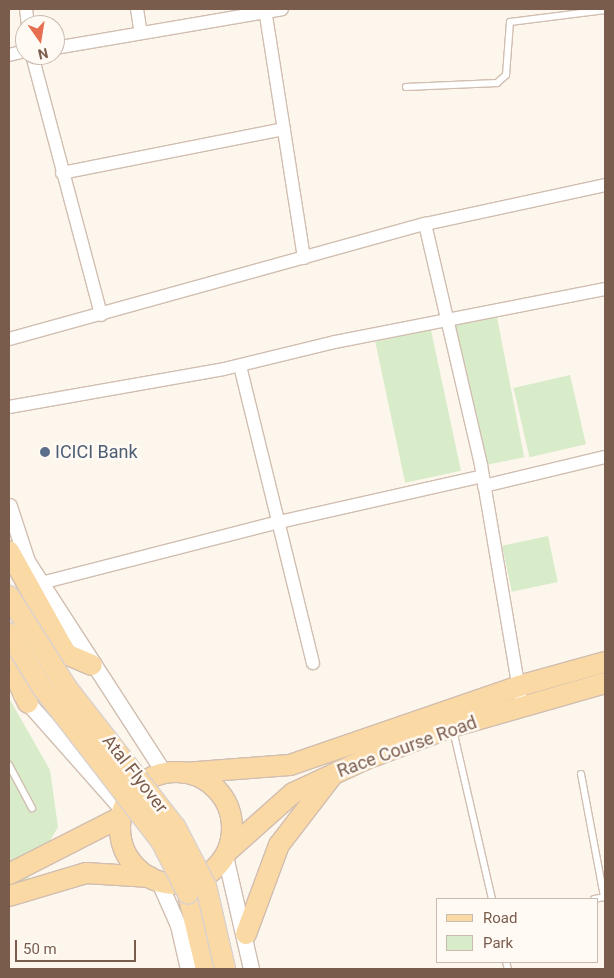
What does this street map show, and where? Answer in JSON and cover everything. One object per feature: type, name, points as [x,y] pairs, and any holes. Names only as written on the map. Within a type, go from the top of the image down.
[{"type":"main road","points":[[9,551],[66,654],[92,665]]},
{"type":"main road","name":"Atal Flyover","points":[[9,596],[67,688],[176,828],[206,886],[225,969]]},
{"type":"main road","name":"Atal Flyover","points":[[9,633],[42,687],[161,841],[188,894],[206,969]]},
{"type":"main road","name":"Race Course Road","points":[[227,853],[293,792],[519,686],[605,662]]},
{"type":"main road","name":"Race Course Road","points":[[174,773],[290,765],[354,744],[451,719],[522,708],[605,683]]},
{"type":"main road","points":[[17,871],[120,813],[148,780],[174,773],[207,782],[226,800],[232,816],[227,853],[204,877],[187,884],[86,873],[18,893]]},
{"type":"main road","points":[[246,934],[279,845],[333,774]]},
{"type":"main road","points":[[120,813],[127,855],[155,880]]},
{"type":"street","points":[[137,9],[141,33]]},
{"type":"street","points":[[65,46],[265,10],[282,9]]},
{"type":"street","points":[[265,10],[304,258]]},
{"type":"street","points":[[35,65],[100,315]]},
{"type":"street","points":[[62,173],[284,129]]},
{"type":"street","points":[[9,338],[100,315],[425,224],[605,185]]},
{"type":"street","points":[[425,224],[483,481],[522,708]]},
{"type":"street","points":[[9,407],[240,366],[605,289]]},
{"type":"street","points":[[240,366],[313,662]]},
{"type":"street","points":[[41,583],[279,522],[605,457]]},
{"type":"street","points":[[9,506],[28,561],[41,583],[92,665],[174,773]]},
{"type":"street","points":[[14,682],[120,813]]},
{"type":"street","points":[[227,853],[246,934],[251,969]]},
{"type":"street","points":[[155,880],[178,926],[188,969]]},
{"type":"lane","points":[[406,87],[497,83],[506,76],[510,22],[605,10]]},
{"type":"lane","points":[[451,719],[492,898]]},
{"type":"lane","points":[[9,765],[32,808]]},
{"type":"lane","points":[[580,774],[605,897]]},
{"type":"green space","points":[[497,317],[524,457],[477,467],[450,326]]},
{"type":"green space","points":[[431,330],[461,471],[405,483],[375,342]]},
{"type":"green space","points":[[570,375],[586,444],[529,457],[513,388]]},
{"type":"green space","points":[[548,536],[558,582],[512,592],[502,546]]},
{"type":"green space","points":[[9,698],[50,770],[58,827],[26,882],[9,887]]},
{"type":"place","name":"ICICI Bank","points":[[45,452]]}]
